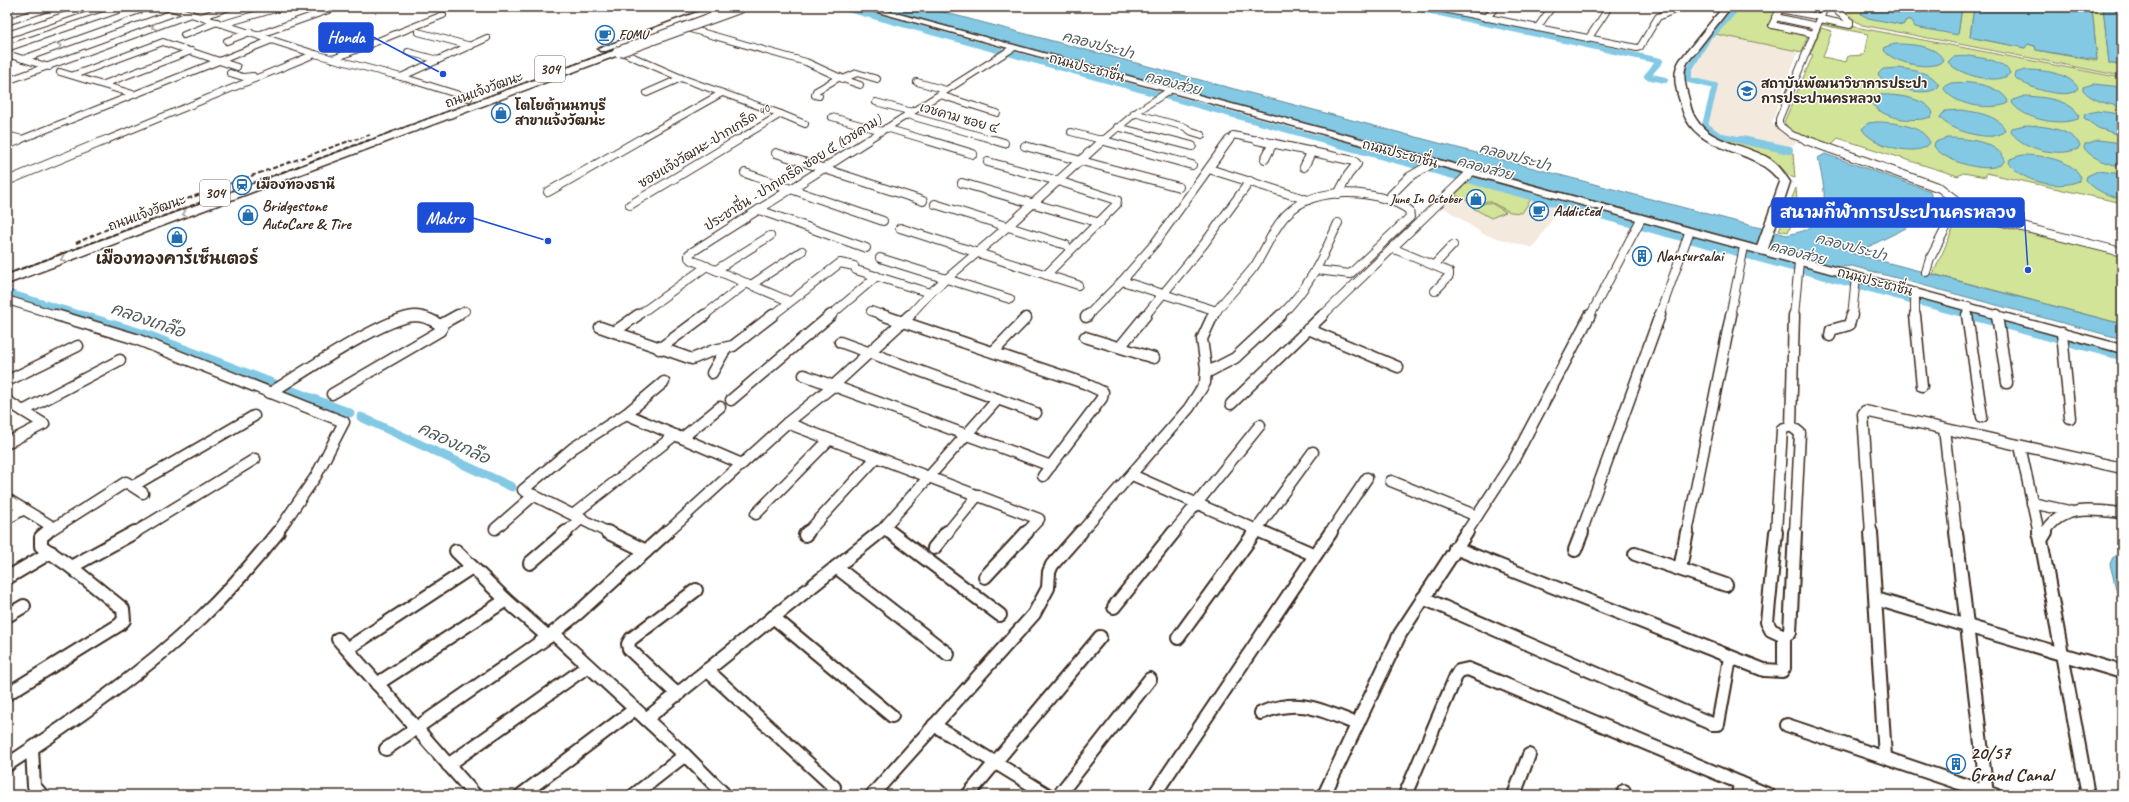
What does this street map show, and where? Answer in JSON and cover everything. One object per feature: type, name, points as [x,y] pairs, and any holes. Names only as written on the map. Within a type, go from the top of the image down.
[{"type":"main road","name":"ถนนแจ้งวัฒนะ","points":[[427,120],[468,98],[720,7]]},
{"type":"main road","name":"ถนนแจ้งวัฒนะ","points":[[618,52],[728,7]]},
{"type":"main road","points":[[728,7],[740,9]]},
{"type":"main road","name":"ถนนแจ้งวัฒนะ","points":[[7,269],[748,7]]},
{"type":"main road","name":"ถนนประชาชื่น","points":[[863,7],[1010,50],[1168,91],[1428,168],[1743,251],[1761,250],[1798,267],[1915,297],[2062,339],[2122,349]]},
{"type":"main road","points":[[1727,7],[1681,66],[1680,78],[1682,91],[1691,120],[1702,132],[1765,161],[1777,170],[1785,182],[1761,250]]},
{"type":"main road","name":"ถนนแจ้งวัฒนะ","points":[[7,280],[427,120],[618,52],[673,35],[740,9]]},
{"type":"main road","points":[[679,22],[675,27],[679,29],[692,28]]},
{"type":"main road","points":[[660,29],[666,28],[676,30],[677,32],[673,35]]},
{"type":"street","points":[[7,9],[12,7]]},
{"type":"street","points":[[7,22],[51,7]]},
{"type":"street","points":[[7,35],[90,7]]},
{"type":"street","points":[[7,48],[127,7]]},
{"type":"street","points":[[23,59],[169,7],[315,54],[401,77],[468,98]]},
{"type":"street","points":[[200,17],[230,7]]},
{"type":"street","points":[[184,35],[220,23],[282,7]]},
{"type":"street","points":[[258,35],[337,7]]},
{"type":"street","points":[[1434,7],[1630,47],[1640,47],[1658,16],[1681,7]]},
{"type":"street","points":[[1486,18],[1496,7]]},
{"type":"street","points":[[1536,28],[1552,7]]},
{"type":"street","points":[[1588,39],[1606,12],[1607,9],[1605,7]]},
{"type":"street","points":[[1811,7],[1824,8],[1779,119],[1779,125],[1784,130],[1797,137],[1940,188],[1954,199],[1956,206],[1955,210],[1930,259],[1926,272]]},
{"type":"street","points":[[1775,17],[1850,25],[1850,21],[1838,12],[1837,7]]},
{"type":"street","points":[[1814,34],[1772,25],[1780,8],[1819,21]]},
{"type":"street","points":[[7,81],[191,14]]},
{"type":"street","points":[[333,59],[443,14]]},
{"type":"street","points":[[692,28],[806,62],[860,85]]},
{"type":"street","points":[[227,41],[250,32]]},
{"type":"street","points":[[418,32],[471,46]]},
{"type":"street","points":[[401,77],[487,38]]},
{"type":"street","points":[[7,146],[133,94],[272,40]]},
{"type":"street","points":[[74,75],[159,43],[191,51],[237,67]]},
{"type":"street","name":"ประชาชื่น - ปากเกร็ด ซอย ๕ (เวชคาม)","points":[[790,301],[707,266],[690,258],[689,254],[1010,50]]},
{"type":"street","points":[[104,84],[191,51]]},
{"type":"street","points":[[408,52],[438,60]]},
{"type":"street","name":"ซอยแจ้งวัฒนะ-ปากเกร็ด 40","points":[[618,52],[681,78],[781,114]]},
{"type":"street","points":[[7,54],[133,94]]},
{"type":"street","points":[[7,181],[315,54]]},
{"type":"street","points":[[230,73],[243,77],[259,76]]},
{"type":"street","points":[[819,96],[815,95],[816,91],[842,78],[857,73],[877,78]]},
{"type":"street","points":[[648,94],[681,78]]},
{"type":"street","points":[[917,82],[997,113]]},
{"type":"street","points":[[386,749],[416,730],[578,614],[787,423],[833,386],[904,321],[930,293],[1006,228],[1117,127],[1134,113],[1168,91]]},
{"type":"street","points":[[548,192],[722,93]]},
{"type":"street","name":"เวชคาม ซอย ๔","points":[[876,102],[909,114],[1004,143]]},
{"type":"street","points":[[1134,113],[1185,127],[1192,132],[1202,135]]},
{"type":"street","points":[[781,114],[805,124]]},
{"type":"street","name":"ซอยแจ้งวัฒนะ-ปากเกร็ด 40","points":[[630,205],[781,114]]},
{"type":"street","points":[[832,117],[973,154]]},
{"type":"street","points":[[1117,127],[1192,146]]},
{"type":"street","points":[[1071,132],[1192,165]]},
{"type":"street","points":[[7,135],[22,139]]},
{"type":"street","points":[[1086,317],[1122,281],[1155,243],[1233,135],[1357,162],[1338,194]]},
{"type":"street","points":[[1265,159],[1273,143]]},
{"type":"street","points":[[1025,146],[1179,187]]},
{"type":"street","points":[[1304,167],[1312,151]]},
{"type":"street","points":[[776,153],[923,201]]},
{"type":"street","points":[[988,162],[1058,181],[1117,200],[1116,205],[1100,222],[1046,275]]},
{"type":"street","points":[[1391,200],[1423,175],[1428,168]]},
{"type":"street","points":[[1209,169],[1308,200]]},
{"type":"street","points":[[745,173],[883,221]]},
{"type":"street","points":[[1231,404],[1466,177]]},
{"type":"street","points":[[1120,347],[1250,181]]},
{"type":"street","points":[[962,183],[1100,222]]},
{"type":"street","points":[[872,795],[1034,614],[1048,588],[1049,572],[1052,565],[1189,408],[1202,387],[1206,373],[1200,348],[1205,331],[1217,311],[1254,266],[1288,213],[1308,200],[1338,194],[1391,200],[1408,210],[1411,214],[1396,233],[1350,274],[1317,270]]},
{"type":"street","points":[[935,204],[1006,228],[1066,245]]},
{"type":"street","points":[[758,210],[866,248]]},
{"type":"street","points":[[1955,210],[2122,252]]},
{"type":"street","points":[[1206,373],[1235,358],[1297,300],[1317,270],[1338,223]]},
{"type":"street","points":[[1324,795],[1400,634],[1513,461],[1639,223]]},
{"type":"street","points":[[900,228],[1078,285]]},
{"type":"street","points":[[716,270],[770,236]]},
{"type":"street","points":[[1575,550],[1688,237]]},
{"type":"street","points":[[1434,265],[1453,245]]},
{"type":"street","points":[[1392,248],[1434,265],[1450,274],[1435,291]]},
{"type":"street","points":[[659,349],[749,284],[802,251]]},
{"type":"street","points":[[1680,569],[1743,251]]},
{"type":"street","points":[[880,258],[1010,299]]},
{"type":"street","points":[[600,327],[659,349],[693,360],[698,360],[710,351],[725,350],[733,346],[840,263],[930,293]]},
{"type":"street","points":[[614,332],[707,266]]},
{"type":"street","points":[[1791,426],[1792,332],[1798,267]]},
{"type":"street","points":[[731,400],[877,276]]},
{"type":"street","points":[[1122,281],[1217,311]]},
{"type":"street","points":[[1830,336],[1831,330],[1848,325],[1851,321],[1855,282]]},
{"type":"street","points":[[1915,297],[1922,386]]},
{"type":"street","points":[[7,300],[136,339],[344,422],[328,457],[309,488],[278,531],[255,560],[209,609],[154,659],[97,704],[7,765]]},
{"type":"street","points":[[270,393],[343,349],[400,319],[415,316],[440,325],[465,311]]},
{"type":"street","points":[[871,311],[1098,388],[1103,392],[1102,398],[1043,476]]},
{"type":"street","points":[[1967,312],[1982,417]]},
{"type":"street","points":[[993,352],[1026,318]]},
{"type":"street","points":[[1998,321],[2008,384]]},
{"type":"street","points":[[332,394],[440,331],[442,328],[440,325]]},
{"type":"street","points":[[1308,329],[1398,366]]},
{"type":"street","points":[[1085,337],[1154,358]]},
{"type":"street","points":[[2062,339],[2070,418]]},
{"type":"street","points":[[840,342],[1036,413]]},
{"type":"street","points":[[7,381],[78,346]]},
{"type":"street","points":[[712,373],[725,350]]},
{"type":"street","points":[[23,411],[120,360]]},
{"type":"street","points":[[804,375],[1051,466]]},
{"type":"street","points":[[646,551],[523,490],[573,448],[626,414],[664,382]]},
{"type":"street","points":[[646,719],[678,695],[707,670],[885,528],[998,399]]},
{"type":"street","points":[[7,401],[44,424],[7,444]]},
{"type":"street","points":[[530,563],[578,516],[678,436],[720,407]]},
{"type":"street","points":[[1885,757],[1863,414],[1865,411],[1871,411],[1944,429],[2122,468]]},
{"type":"street","points":[[626,414],[742,464]]},
{"type":"street","points":[[7,694],[119,625],[124,620],[123,610],[71,567],[41,546],[41,537],[53,527],[126,482],[138,490],[254,416]]},
{"type":"street","points":[[787,423],[876,458],[930,476],[1039,519],[985,577]]},
{"type":"street","points":[[1114,607],[1260,425]]},
{"type":"street","points":[[1784,636],[1772,631],[1767,626],[1767,622],[1776,539],[1782,429],[1791,426]]},
{"type":"street","points":[[1784,636],[1790,632],[1800,433],[1791,426]]},
{"type":"street","points":[[1787,725],[1885,757],[1989,794],[1944,429]]},
{"type":"street","points":[[756,514],[830,440]]},
{"type":"street","points":[[2020,446],[2041,540],[2088,795]]},
{"type":"street","points":[[1178,638],[1313,452]]},
{"type":"street","points":[[806,535],[876,458]]},
{"type":"street","points":[[71,567],[112,546],[254,459]]},
{"type":"street","points":[[1780,462],[1798,467]]},
{"type":"street","points":[[1132,475],[1315,555]]},
{"type":"street","points":[[1154,795],[1366,478]]},
{"type":"street","points":[[1392,481],[1477,516]]},
{"type":"street","points":[[495,529],[534,495]]},
{"type":"street","points":[[934,548],[978,495]]},
{"type":"street","points":[[7,499],[53,527]]},
{"type":"street","points":[[2032,503],[2069,511],[2122,513]]},
{"type":"street","points":[[7,520],[24,509]]},
{"type":"street","points":[[2041,540],[2050,523],[2069,511]]},
{"type":"street","points":[[885,528],[1000,615]]},
{"type":"street","points":[[1776,539],[1794,544]]},
{"type":"street","points":[[1455,548],[1730,658],[1770,672],[1778,673],[1782,671],[1784,636]]},
{"type":"street","points":[[456,551],[506,600],[588,666],[684,755],[724,795]]},
{"type":"street","points":[[7,578],[51,552]]},
{"type":"street","points":[[1635,554],[1726,585]]},
{"type":"street","points":[[472,567],[342,644],[416,730],[475,795]]},
{"type":"street","points":[[836,567],[948,654]]},
{"type":"street","points":[[678,695],[629,648],[628,644],[631,639],[696,590]]},
{"type":"street","points":[[1423,598],[1712,724],[1718,724],[1730,658]]},
{"type":"street","points":[[1876,599],[2122,672]]},
{"type":"street","points":[[377,684],[506,600]]},
{"type":"street","points":[[7,616],[24,606]]},
{"type":"street","points":[[773,618],[892,716]]},
{"type":"street","points":[[968,795],[1100,637]]},
{"type":"street","points":[[448,765],[588,666]]},
{"type":"street","points":[[1405,795],[1456,676],[1459,671],[1468,669],[1739,789],[1770,795]]},
{"type":"street","points":[[707,670],[834,787]]},
{"type":"street","points":[[1059,795],[1150,679]]},
{"type":"street","points":[[1262,714],[1276,706],[1299,704],[1357,724]]},
{"type":"street","points":[[521,795],[635,709]]},
{"type":"street","points":[[934,725],[1048,795]]},
{"type":"street","points":[[32,749],[34,786],[42,795]]},
{"type":"street","points":[[634,795],[684,755]]},
{"type":"street","points":[[1514,795],[1529,755]]},
{"type":"shaded area","name":"สถาบันพัฒนาวิชาการประปา การประปานครหลวง","points":[[1710,33],[1798,52],[1772,123],[1781,133],[1798,141],[1790,148],[1793,153],[1716,135],[1702,124],[1713,87],[1687,81],[1688,67]]},
{"type":"shaded area","points":[[1469,181],[1560,207],[1533,248],[1483,234],[1443,207]]},
{"type":"green space","points":[[1736,7],[1777,7],[1769,25],[1808,35],[1802,52],[1715,34],[1732,17],[1727,16]]},
{"type":"green space","points":[[1841,7],[1864,7],[1862,14],[1903,25],[1906,20],[1958,35],[1962,7],[1974,7],[1970,36],[1974,38],[2025,48],[2027,44],[2035,46],[2036,50],[2097,60],[2092,7],[2103,7],[2109,63],[2122,66],[2122,76],[1862,25],[1843,13]]},
{"type":"green space","points":[[1824,21],[2122,78],[2122,203],[1986,173],[1986,177],[1963,173],[1958,176],[1838,138],[1831,145],[1791,132],[1784,122],[1813,55],[1810,54],[1821,28],[1832,31],[1823,57],[1846,62],[1848,56],[1864,55],[1868,34],[1822,25]]},
{"type":"green space","points":[[1716,135],[1793,153],[1795,178],[1790,176],[1771,161],[1716,137]]},
{"type":"green space","points":[[1469,181],[1531,199],[1522,213],[1510,212],[1489,201],[1474,204],[1455,195]]},
{"type":"green space","points":[[1796,188],[1798,210],[1788,232],[1779,230]]},
{"type":"green space","points":[[1485,203],[1491,203],[1506,212],[1491,218],[1473,208]]},
{"type":"green space","points":[[1962,216],[2122,256],[2122,324],[1933,274],[1958,218]]},
{"type":"water","name":"คลองประปา","points":[[876,7],[924,7],[1787,235],[1808,229],[1817,220],[1821,212],[1824,204],[1824,195],[1818,158],[1825,154],[1930,191],[1932,198],[1906,228],[1870,246],[1851,253],[2122,324],[2122,339],[1852,266],[1836,267]]},
{"type":"water","points":[[1864,7],[1962,7],[1958,35],[1915,27],[1912,22],[1906,20],[1903,25],[1868,18],[1861,14]]},
{"type":"water","points":[[1974,7],[2092,7],[2097,60],[2036,50],[2035,46],[2028,44],[2025,48],[1970,37]]},
{"type":"water","points":[[2103,7],[2122,7],[2122,66],[2109,63]]},
{"type":"water","points":[[1895,44],[1908,44],[1929,48],[1940,55],[1943,60],[1938,64],[1931,66],[1922,66],[1903,62],[1894,58],[1884,50],[1885,47]]},
{"type":"water","points":[[1968,56],[1998,62],[2010,73],[2005,77],[1998,79],[1989,79],[1960,71],[1948,62],[1953,57]]},
{"type":"water","points":[[1899,68],[1922,72],[1936,81],[1939,86],[1934,90],[1927,92],[1918,92],[1889,84],[1878,74],[1883,69]]},
{"type":"water","points":[[2025,70],[2046,71],[2061,75],[2068,78],[2078,88],[2073,92],[2066,94],[2036,88],[2026,84],[2014,76],[2015,73]]},
{"type":"water","points":[[1951,83],[1974,83],[1990,87],[2004,95],[2008,101],[2007,104],[1991,107],[1964,103],[1949,95],[1944,89],[1945,86]]},
{"type":"water","points":[[2093,84],[2122,87],[2122,107],[2091,97],[2083,90],[2083,87]]},
{"type":"water","points":[[1877,95],[1900,96],[1917,100],[1924,103],[1933,113],[1931,117],[1915,120],[1889,116],[1881,112],[1870,101],[1871,98]]},
{"type":"water","points":[[2025,96],[2047,98],[2069,105],[2079,115],[2078,119],[2062,122],[2043,120],[2025,114],[2012,103],[2013,100]]},
{"type":"water","points":[[1961,110],[1986,115],[1998,121],[2005,130],[2000,134],[1992,136],[1972,134],[1952,127],[1944,122],[1940,117],[1945,111]]},
{"type":"water","points":[[2097,111],[2122,114],[2122,136],[2098,128],[2084,118],[2085,114]]},
{"type":"water","points":[[1876,122],[1899,124],[1914,128],[1927,137],[1930,143],[1924,148],[1916,150],[1906,150],[1884,145],[1867,135],[1862,129],[1868,123]]},
{"type":"water","points":[[2025,125],[2047,127],[2063,131],[2075,139],[2080,145],[2078,149],[2061,152],[2052,152],[2033,147],[2024,143],[2011,132],[2012,128]]},
{"type":"water","points":[[1947,138],[1971,140],[1988,145],[2001,154],[2005,160],[1999,165],[1991,168],[1957,162],[1939,152],[1934,146],[1935,142]]},
{"type":"water","points":[[2098,140],[2122,143],[2122,167],[2096,158],[2084,148],[2085,144]]},
{"type":"water","points":[[2022,155],[2046,157],[2063,162],[2076,171],[2081,177],[2079,181],[2061,185],[2031,179],[2015,170],[2009,163],[2010,159]]},
{"type":"water","points":[[2098,171],[2122,174],[2122,199],[2102,192],[2086,180],[2087,176]]},
{"type":"water","points":[[2122,551],[2122,614],[2110,564],[2113,557]]},
{"type":"waterway","name":"คลองส่วย","points":[[841,7],[1328,141]]},
{"type":"waterway","points":[[1412,7],[1660,61],[1647,76],[1665,80]]},
{"type":"waterway","points":[[1738,7],[1714,33],[1710,34],[1689,70],[1689,80],[1715,86],[1705,125],[1718,135],[1747,141]]},
{"type":"waterway","name":"คลองส่วย","points":[[1324,140],[1973,316]]},
{"type":"waterway","points":[[1742,140],[1789,150]]},
{"type":"waterway","name":"คลองเกลือ","points":[[7,293],[84,316]]},
{"type":"waterway","name":"คลองเกลือ","points":[[81,315],[145,334],[275,384]]},
{"type":"waterway","name":"คลองส่วย","points":[[1969,315],[2122,356]]},
{"type":"waterway","name":"คลองเกลือ","points":[[285,388],[350,413]]},
{"type":"waterway","name":"คลองเกลือ","points":[[361,417],[512,487]]},
{"type":"railway","points":[[367,141],[730,7]]},
{"type":"railway","points":[[350,141],[370,135]]},
{"type":"railway","points":[[7,274],[369,140]]},
{"type":"railway","points":[[76,243],[128,220],[350,141]]},
{"type":"place","name":"FOMU","points":[[605,35]]},
{"type":"place","name":"Honda","points":[[443,74]]},
{"type":"place","name":"สถาบันพัฒนาวิชาการประปา การประปานครหลวง","points":[[1747,91]]},
{"type":"place","name":"โตโยต้านนทบุรี สาขาแจ้งวัฒนะ","points":[[501,113]]},
{"type":"place","name":"เมืองทองธานี","points":[[242,185]]},
{"type":"place","name":"June In October","points":[[1476,199]]},
{"type":"place","name":"Addicted","points":[[1539,211]]},
{"type":"place","name":"Bridgestone AutoCare & Tire","points":[[248,215]]},
{"type":"place","name":"เมืองทองคาร์เซ็นเตอร์","points":[[177,237]]},
{"type":"place","name":"Makro","points":[[548,241]]},
{"type":"place","name":"Nansursalai","points":[[1642,256]]},
{"type":"place","name":"สนามกีฬาการประปานครหลวง","points":[[2028,270]]},
{"type":"place","name":"20/57 Grand Canal","points":[[1956,764]]}]
